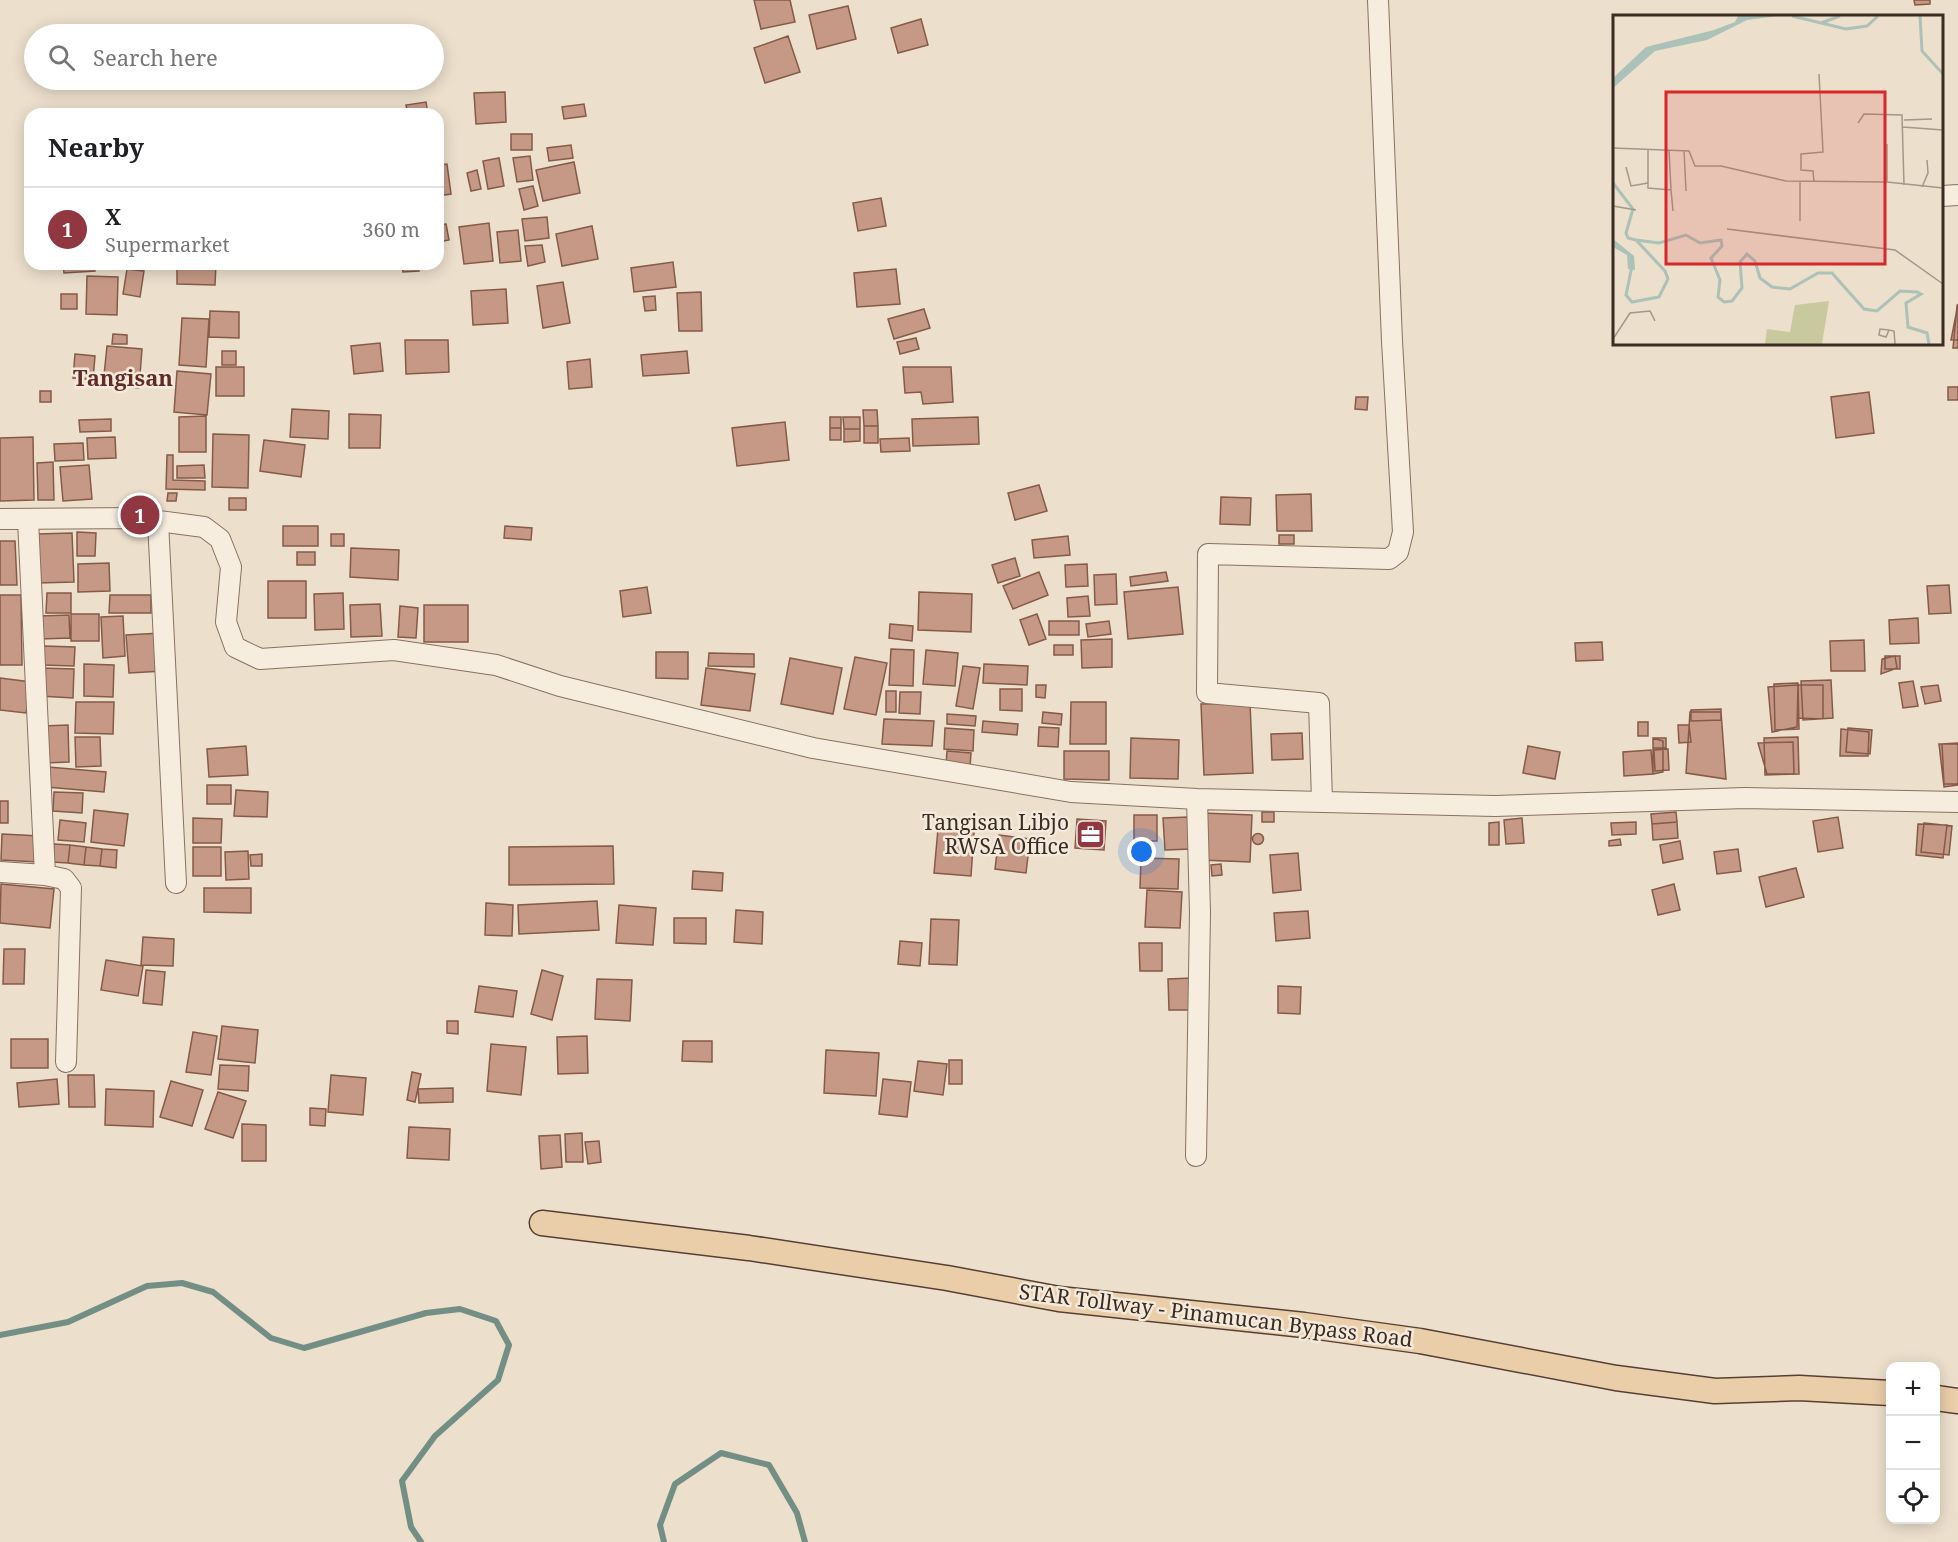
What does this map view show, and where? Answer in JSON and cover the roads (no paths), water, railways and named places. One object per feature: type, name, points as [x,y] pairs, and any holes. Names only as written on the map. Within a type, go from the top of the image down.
[{"type":"main road","name":"STAR Tollway - Pinamucan Bypass Road","points":[[542,1223],[749,1248],[947,1278],[1059,1299],[1304,1325],[1420,1341],[1616,1378],[1714,1391],[1799,1388],[1886,1392]]},
{"type":"main road","points":[[1940,1399],[1958,1401]]},
{"type":"street","points":[[1322,801],[1319,704],[1207,693],[1208,554],[1389,559],[1398,552],[1403,532],[1392,341],[1378,0]]},
{"type":"street","points":[[1943,196],[1958,195]]},
{"type":"street","points":[[0,519],[136,518],[204,527],[220,539],[231,567],[226,622],[235,647],[260,659],[394,650],[496,664],[560,686],[813,748],[1071,792],[1197,799],[1495,807],[1745,798],[1958,802]]},
{"type":"street","points":[[28,520],[45,875]]},
{"type":"street","points":[[158,521],[176,883]]},
{"type":"street","points":[[1196,1156],[1200,914],[1197,799]]},
{"type":"street","points":[[0,872],[45,875],[64,879],[71,888],[66,1062]]},
{"type":"waterway","points":[[0,1335],[68,1322],[147,1286],[182,1283],[213,1292],[271,1338],[304,1348],[426,1313],[460,1309],[496,1321],[509,1345],[498,1380],[435,1436],[402,1481],[411,1527],[421,1542]]},
{"type":"waterway","points":[[664,1542],[660,1525],[675,1484],[721,1453],[769,1465],[797,1513],[805,1542]]},
{"type":"place","name":"X","points":[[140,515]]},
{"type":"place","name":"Tangisan Libjo RWSA Office","points":[[1090,834]]},
{"type":"district","name":"Tangisan","points":[[123,377]]}]
